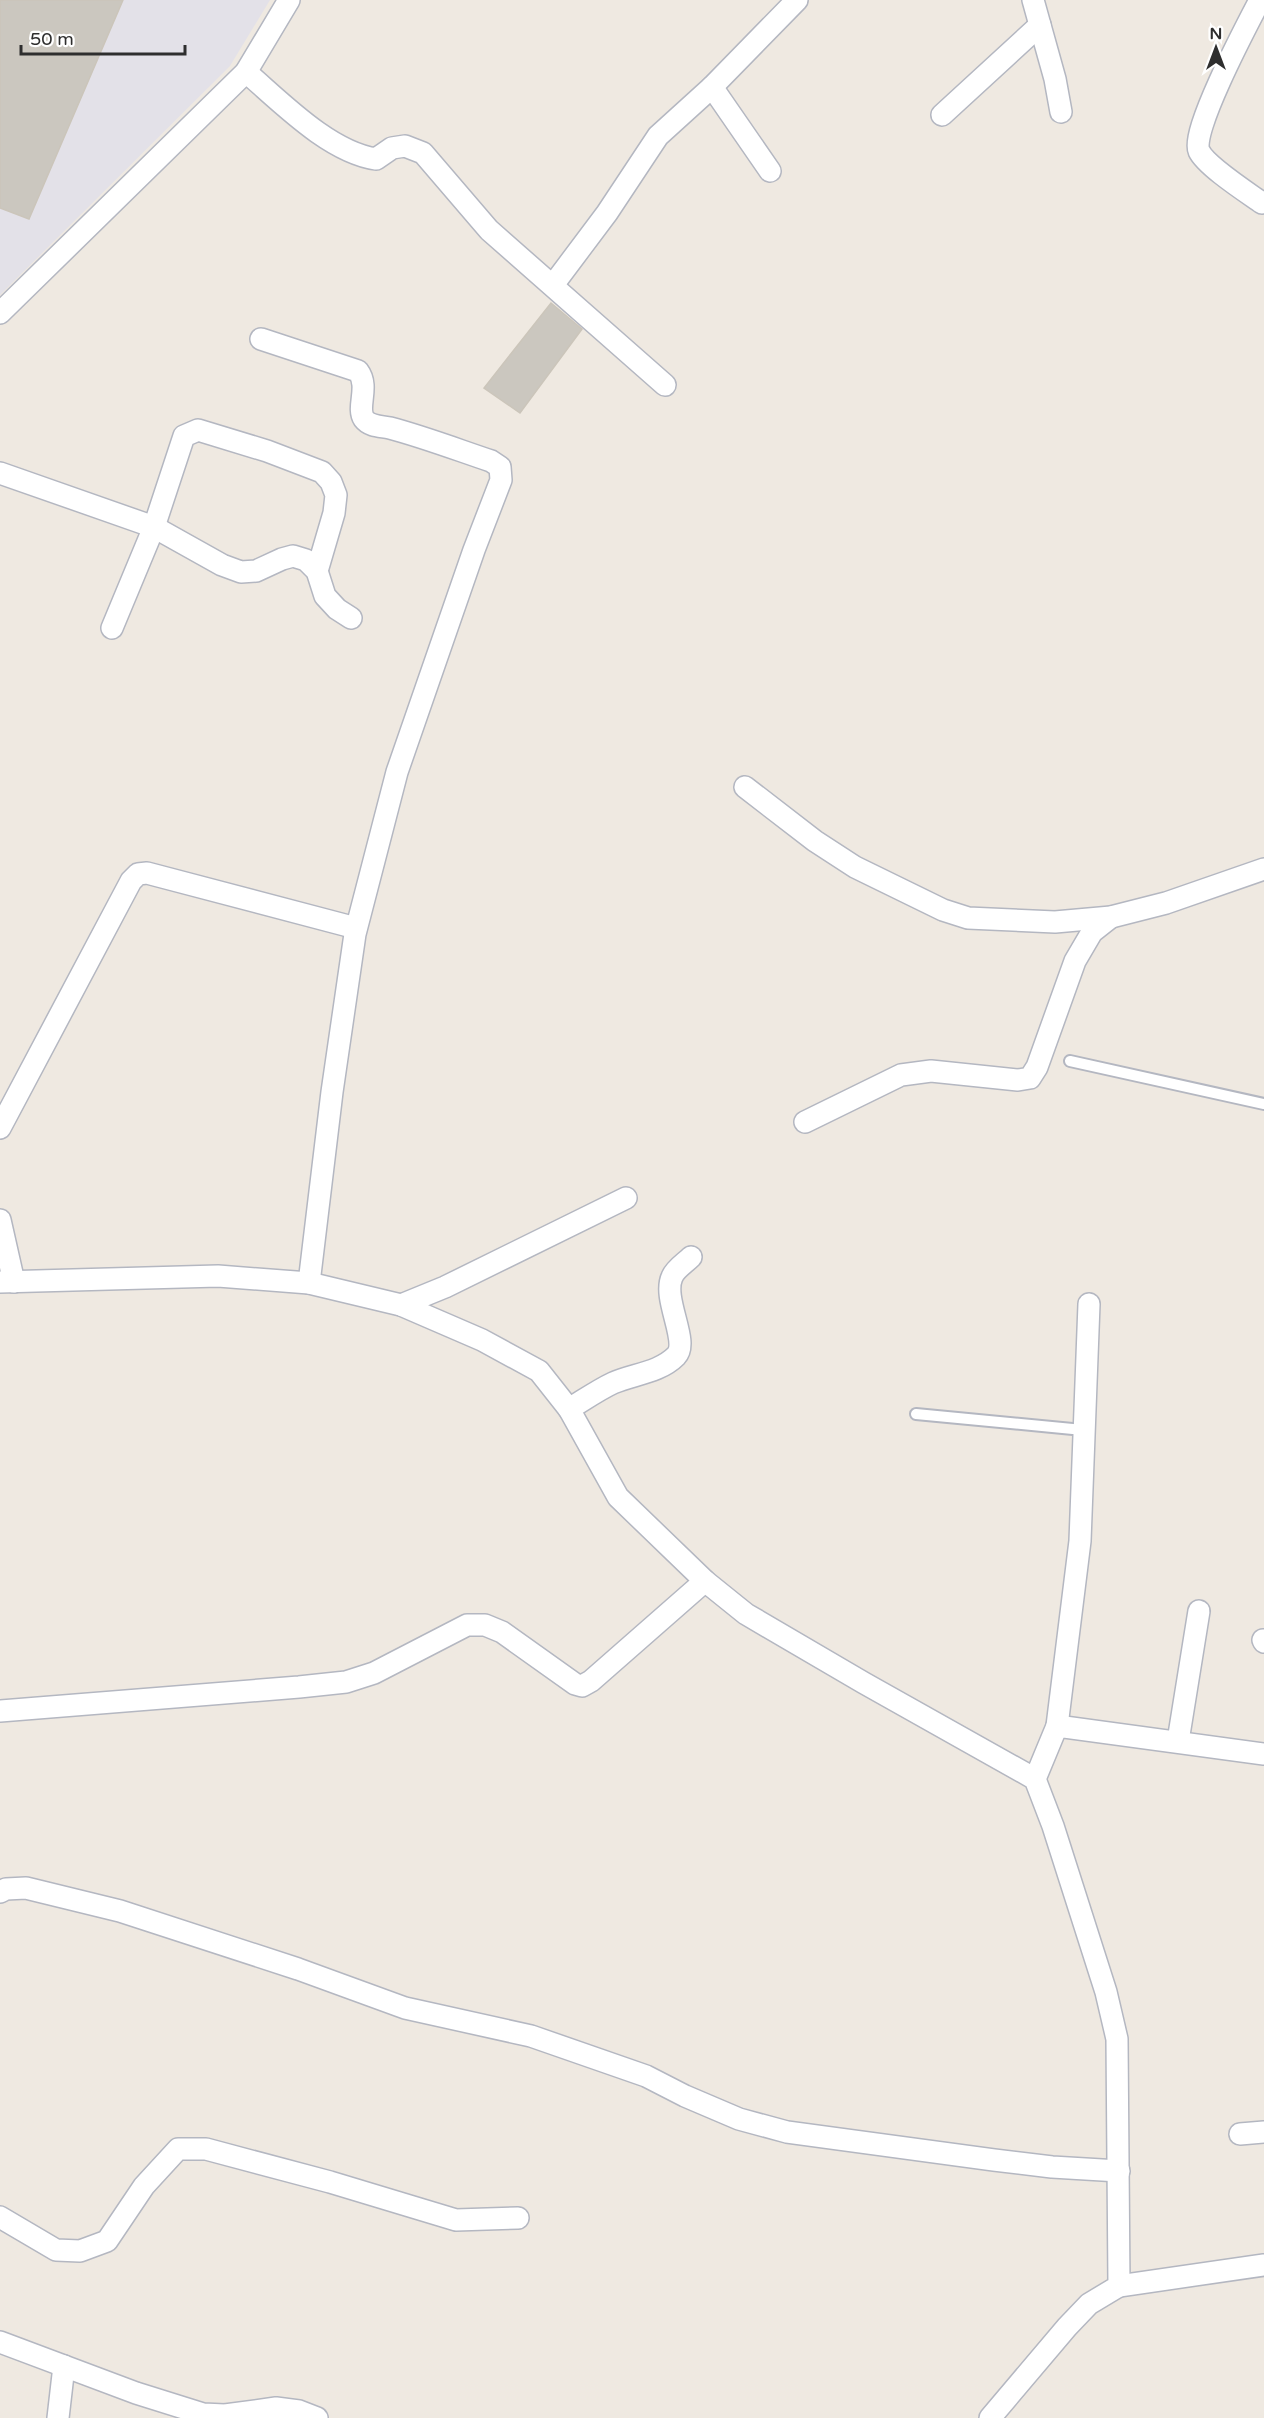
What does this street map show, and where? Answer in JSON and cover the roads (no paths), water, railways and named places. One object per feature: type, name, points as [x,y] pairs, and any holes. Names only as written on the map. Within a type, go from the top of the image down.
[{"type":"street","points":[[0,313],[246,72],[289,0]]},
{"type":"street","points":[[553,285],[658,136],[712,87],[797,0]]},
{"type":"street","points":[[1033,0],[1055,79],[1061,112]]},
{"type":"street","points":[[1260,0],[1221,80],[1197,140],[1199,151],[1208,162],[1262,204]]},
{"type":"street","points":[[942,115],[1040,25]]},
{"type":"street","points":[[246,72],[306,123],[333,142],[366,158],[376,159],[392,148],[405,146],[423,153],[489,230],[665,385]]},
{"type":"street","points":[[712,87],[770,171]]},
{"type":"street","points":[[261,339],[358,371],[364,379],[362,413],[364,419],[370,424],[491,460],[500,467],[501,480],[474,550],[397,772],[356,928],[332,1092],[309,1283]]},
{"type":"street","points":[[112,628],[154,527],[184,436],[198,430],[278,455],[322,472],[331,482],[336,495],[334,513],[317,571]]},
{"type":"street","points":[[0,473],[154,527],[222,565],[242,572],[256,571],[293,556],[306,560],[317,571],[325,596],[337,609],[351,618]]},
{"type":"street","points":[[745,787],[815,841],[855,867],[943,910],[968,918],[1054,922],[1111,917],[1166,903],[1264,869]]},
{"type":"street","points":[[0,1128],[131,881],[138,874],[147,873],[356,928]]},
{"type":"street","points":[[805,1122],[901,1075],[931,1071],[1018,1080],[1030,1078],[1037,1067],[1075,961],[1092,932],[1111,917]]},
{"type":"street","points":[[401,1305],[445,1287],[626,1198]]},
{"type":"street","points":[[0,1220],[7,1282],[218,1276],[309,1283],[401,1305],[482,1340],[539,1371],[569,1409],[618,1497],[705,1581],[746,1614],[1035,1779],[1053,1826],[1106,1992],[1117,2039],[1119,2286]]},
{"type":"street","points":[[569,1409],[614,1383],[665,1365],[678,1355],[681,1344],[669,1299],[669,1286],[673,1274],[691,1257]]},
{"type":"street","points":[[1035,1779],[1057,1726],[1080,1541],[1089,1304]]},
{"type":"street","points":[[0,1712],[299,1688],[346,1682],[374,1673],[467,1625],[485,1625],[502,1632],[574,1684],[582,1686],[591,1681],[705,1581]]},
{"type":"street","points":[[1178,1741],[1198,1611]]},
{"type":"street","points":[[1057,1726],[1264,1754]]},
{"type":"street","points":[[0,1892],[6,1889],[26,1888],[120,1911],[298,1969],[405,2008],[531,2036],[646,2076],[739,2119],[787,2132],[994,2160],[1119,2171]]},
{"type":"street","points":[[1240,2134],[1264,2132]]},
{"type":"street","points":[[0,2217],[56,2250],[80,2251],[107,2241],[144,2186],[178,2149],[206,2149],[330,2182],[456,2220],[518,2218]]},
{"type":"street","points":[[990,2418],[1089,2304],[1119,2286],[1264,2265]]},
{"type":"street","points":[[0,2342],[136,2393],[203,2414],[255,2414],[276,2408],[317,2418]]},
{"type":"street","points":[[58,2418],[64,2366]]},
{"type":"lane","points":[[1070,1061],[1264,1104]]},
{"type":"lane","points":[[916,1414],[1083,1430]]}]
